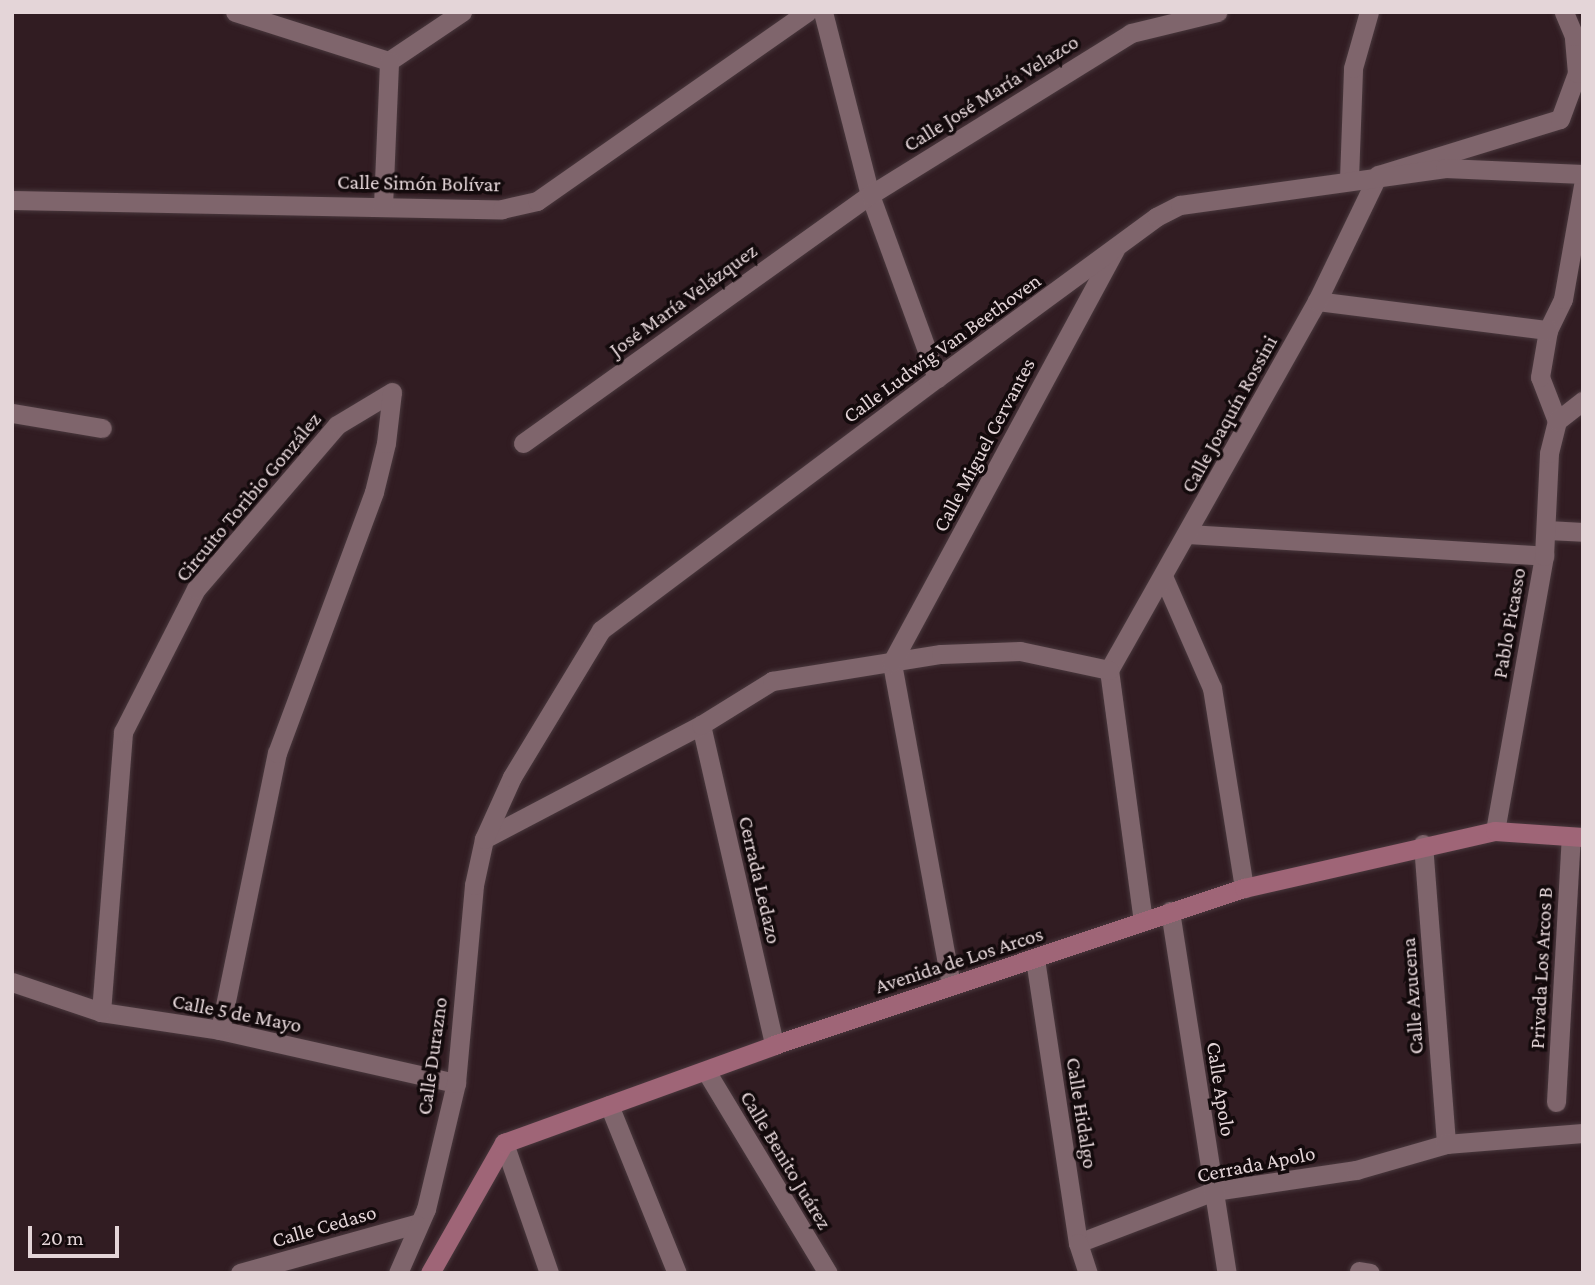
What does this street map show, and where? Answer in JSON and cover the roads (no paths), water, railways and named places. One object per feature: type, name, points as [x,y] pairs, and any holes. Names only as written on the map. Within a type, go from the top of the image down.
[{"type":"main road","name":"Avenida de Los Arcos","points":[[503,1143],[774,1045],[1244,888],[1423,844],[1495,831],[1577,837]]},
{"type":"main road","points":[[430,1273],[503,1143]]},
{"type":"street","points":[[235,12],[388,61]]},
{"type":"street","points":[[388,61],[462,12]]},
{"type":"street","name":"Calle Simón Bolívar","points":[[12,200],[502,209],[537,201],[807,12]]},
{"type":"street","points":[[823,12],[870,195],[937,378]]},
{"type":"street","name":"Calle José María Velazco","points":[[870,195],[1131,33],[1217,12]]},
{"type":"street","points":[[1349,179],[1353,68],[1369,12]]},
{"type":"street","points":[[1378,175],[1560,119],[1577,74],[1574,36],[1564,12]]},
{"type":"street","points":[[383,206],[388,61]]},
{"type":"street","name":"Calle Ludwig Van Beethoven","points":[[484,839],[512,777],[601,630],[937,378],[1180,205],[1349,179],[1445,168],[1583,174]]},
{"type":"street","name":"Calle Joaquín Rossini","points":[[1109,670],[1189,534],[1317,301],[1378,175]]},
{"type":"street","points":[[1583,185],[1563,299],[1548,330],[1540,377],[1557,421],[1583,401]]},
{"type":"street","name":"José María Velázquez","points":[[523,443],[870,195]]},
{"type":"street","name":"Calle Miguel Cervantes","points":[[892,662],[1115,249]]},
{"type":"street","points":[[1317,301],[1548,330]]},
{"type":"street","name":"Circuito Toribio González","points":[[101,1012],[123,732],[196,589],[337,425],[392,392],[386,443],[374,492],[277,753],[220,1030]]},
{"type":"street","points":[[12,413],[102,428]]},
{"type":"street","name":"Pablo Picasso","points":[[1495,831],[1544,556],[1549,453],[1557,421]]},
{"type":"street","points":[[1546,530],[1583,532]]},
{"type":"street","points":[[1189,534],[1544,556]]},
{"type":"street","points":[[1163,576],[1212,688],[1244,888]]},
{"type":"street","points":[[484,839],[701,725],[772,681],[941,654],[1020,651],[1109,670],[1143,920]]},
{"type":"street","points":[[892,662],[951,985]]},
{"type":"street","name":"Cerrada Ledazo","points":[[701,725],[774,1045]]},
{"type":"street","name":"Privada Los Arcos B","points":[[1556,1102],[1577,837]]},
{"type":"street","name":"Calle Durazno","points":[[398,1273],[419,1223],[456,1083],[474,886],[484,839]]},
{"type":"street","name":"Calle Azucena","points":[[1423,844],[1446,1144]]},
{"type":"street","name":"Calle Apolo","points":[[1170,911],[1227,1273]]},
{"type":"street","name":"Calle Hidalgo","points":[[1035,959],[1078,1243],[1088,1273]]},
{"type":"street","name":"Calle 5 de Mayo","points":[[12,982],[101,1012],[220,1030],[456,1083]]},
{"type":"street","name":"Calle Benito Juárez","points":[[706,1071],[828,1273]]},
{"type":"street","points":[[609,1105],[677,1273]]},
{"type":"street","name":"Cerrada Apolo","points":[[1078,1243],[1214,1191],[1356,1170],[1446,1144],[1583,1133]]},
{"type":"street","points":[[503,1143],[549,1273]]},
{"type":"street","name":"Calle Cedaso","points":[[240,1273],[419,1223]]}]
